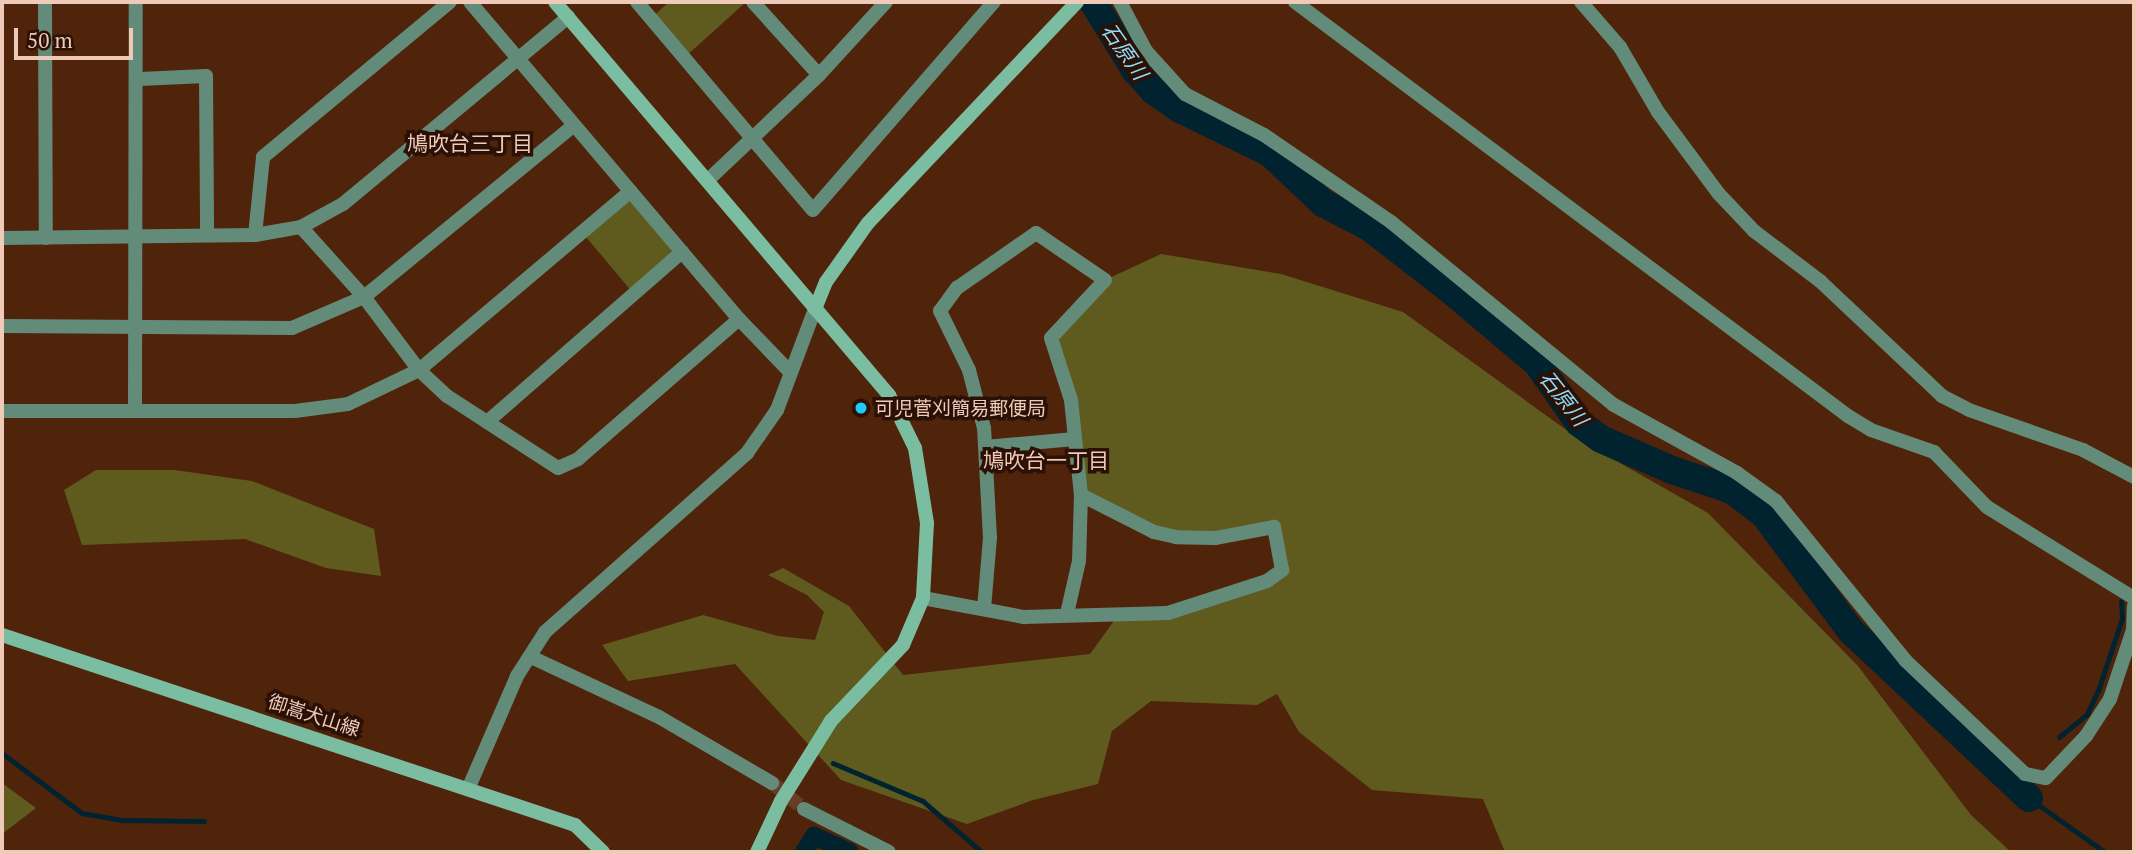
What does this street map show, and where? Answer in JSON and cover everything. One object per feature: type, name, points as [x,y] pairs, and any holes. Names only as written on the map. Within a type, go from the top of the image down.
[{"type":"street","points":[[45,2],[46,238]]},
{"type":"street","points":[[135,409],[139,237],[136,2]]},
{"type":"street","points":[[255,235],[262,157],[450,2]]},
{"type":"street","points":[[470,2],[739,320],[789,371]]},
{"type":"street","points":[[555,2],[889,395],[915,448],[928,523],[923,598],[903,645],[831,721],[782,801],[757,852]]},
{"type":"street","points":[[637,2],[813,210],[994,2]]},
{"type":"street","points":[[708,180],[819,75],[886,2]]},
{"type":"street","points":[[1120,2],[1146,51],[1185,94],[1264,135],[1391,222],[1614,405],[1737,473],[1776,501],[1906,661],[2025,774],[2046,778],[2086,736],[2110,699],[2133,631],[2134,607]]},
{"type":"street","points":[[1295,2],[1848,416],[1871,430],[1934,452],[1987,507],[2134,598]]},
{"type":"street","points":[[1581,2],[1620,47],[1658,112],[1719,194],[1754,231],[1802,266],[1942,396],[1969,410],[2083,450],[2134,477]]},
{"type":"street","points":[[755,3],[819,75]]},
{"type":"street","points":[[470,787],[517,676],[545,632],[575,602],[747,453],[777,410],[789,371],[826,282],[868,223],[1072,7]]},
{"type":"street","points":[[2,238],[255,235],[301,227],[342,204],[568,17]]},
{"type":"street","points":[[139,79],[206,76],[207,235]]},
{"type":"street","points":[[2,326],[292,328],[364,297],[574,125]]},
{"type":"street","points":[[2,411],[295,411],[335,405],[419,370],[631,191]]},
{"type":"street","points":[[301,227],[364,297],[419,370],[487,422],[558,468],[578,458],[739,320]]},
{"type":"street","points":[[984,609],[990,538],[985,447],[969,370],[940,312],[957,288],[1036,233],[1105,280],[1051,338],[1071,400],[1081,495],[1079,561],[1067,614]]},
{"type":"street","points":[[487,422],[682,252]]},
{"type":"street","points":[[985,447],[1075,439]]},
{"type":"street","points":[[923,598],[1024,617],[1168,612],[1266,580],[1282,570],[1274,527],[1215,538],[1176,537],[1154,532],[1081,495]]},
{"type":"street","name":"御嵩犬山線","points":[[2,635],[470,787],[575,825],[603,852]]},
{"type":"street","points":[[531,657],[659,717],[772,783]]},
{"type":"street","points":[[804,810],[889,852]]},
{"type":"shaded area","points":[[669,2],[746,2],[685,57],[651,18]]},
{"type":"shaded area","points":[[631,191],[682,252],[633,293],[582,232]]},
{"type":"shaded area","points":[[1161,254],[1281,274],[1403,312],[1583,442],[1708,513],[1858,666],[1971,815],[2011,852],[1505,852],[1483,799],[1372,790],[1299,732],[1277,694],[1257,705],[1151,701],[1112,731],[1098,784],[1033,800],[967,824],[841,780],[735,664],[628,681],[602,645],[703,615],[778,636],[815,640],[824,612],[807,595],[768,575],[783,568],[849,606],[903,675],[1090,654],[1116,618],[1168,616],[1284,570],[1274,527],[1176,537],[1081,495],[1073,401],[1051,338],[1105,280]]},
{"type":"shaded area","points":[[96,470],[175,470],[252,481],[374,529],[381,576],[326,568],[245,539],[82,545],[64,490]]},
{"type":"shaded area","points":[[2,783],[36,808],[2,834]]},
{"type":"waterway","name":"石原川","points":[[1093,2],[1135,70],[1154,91],[1180,109],[1270,153],[1323,203],[1369,227],[1448,288],[1537,363],[1579,423],[1601,439],[1672,470],[1732,490],[1763,513],[1851,631],[2029,798]]},
{"type":"waterway","points":[[2059,737],[2087,714],[2099,688],[2122,619],[2121,602]]},
{"type":"waterway","points":[[2,753],[82,813],[121,820],[204,821]]},
{"type":"waterway","points":[[833,763],[923,801],[982,852]]},
{"type":"waterway","points":[[2029,798],[2105,852]]},
{"type":"waterway","points":[[804,852],[814,836],[850,852]]},
{"type":"tunnel","points":[[772,783],[804,809]]},
{"type":"place","name":"可児菅刈簡易郵便局","points":[[861,408]]},
{"type":"district","name":"鳩吹台三丁目","points":[[470,143]]},
{"type":"district","name":"鳩吹台一丁目","points":[[1046,460]]}]
